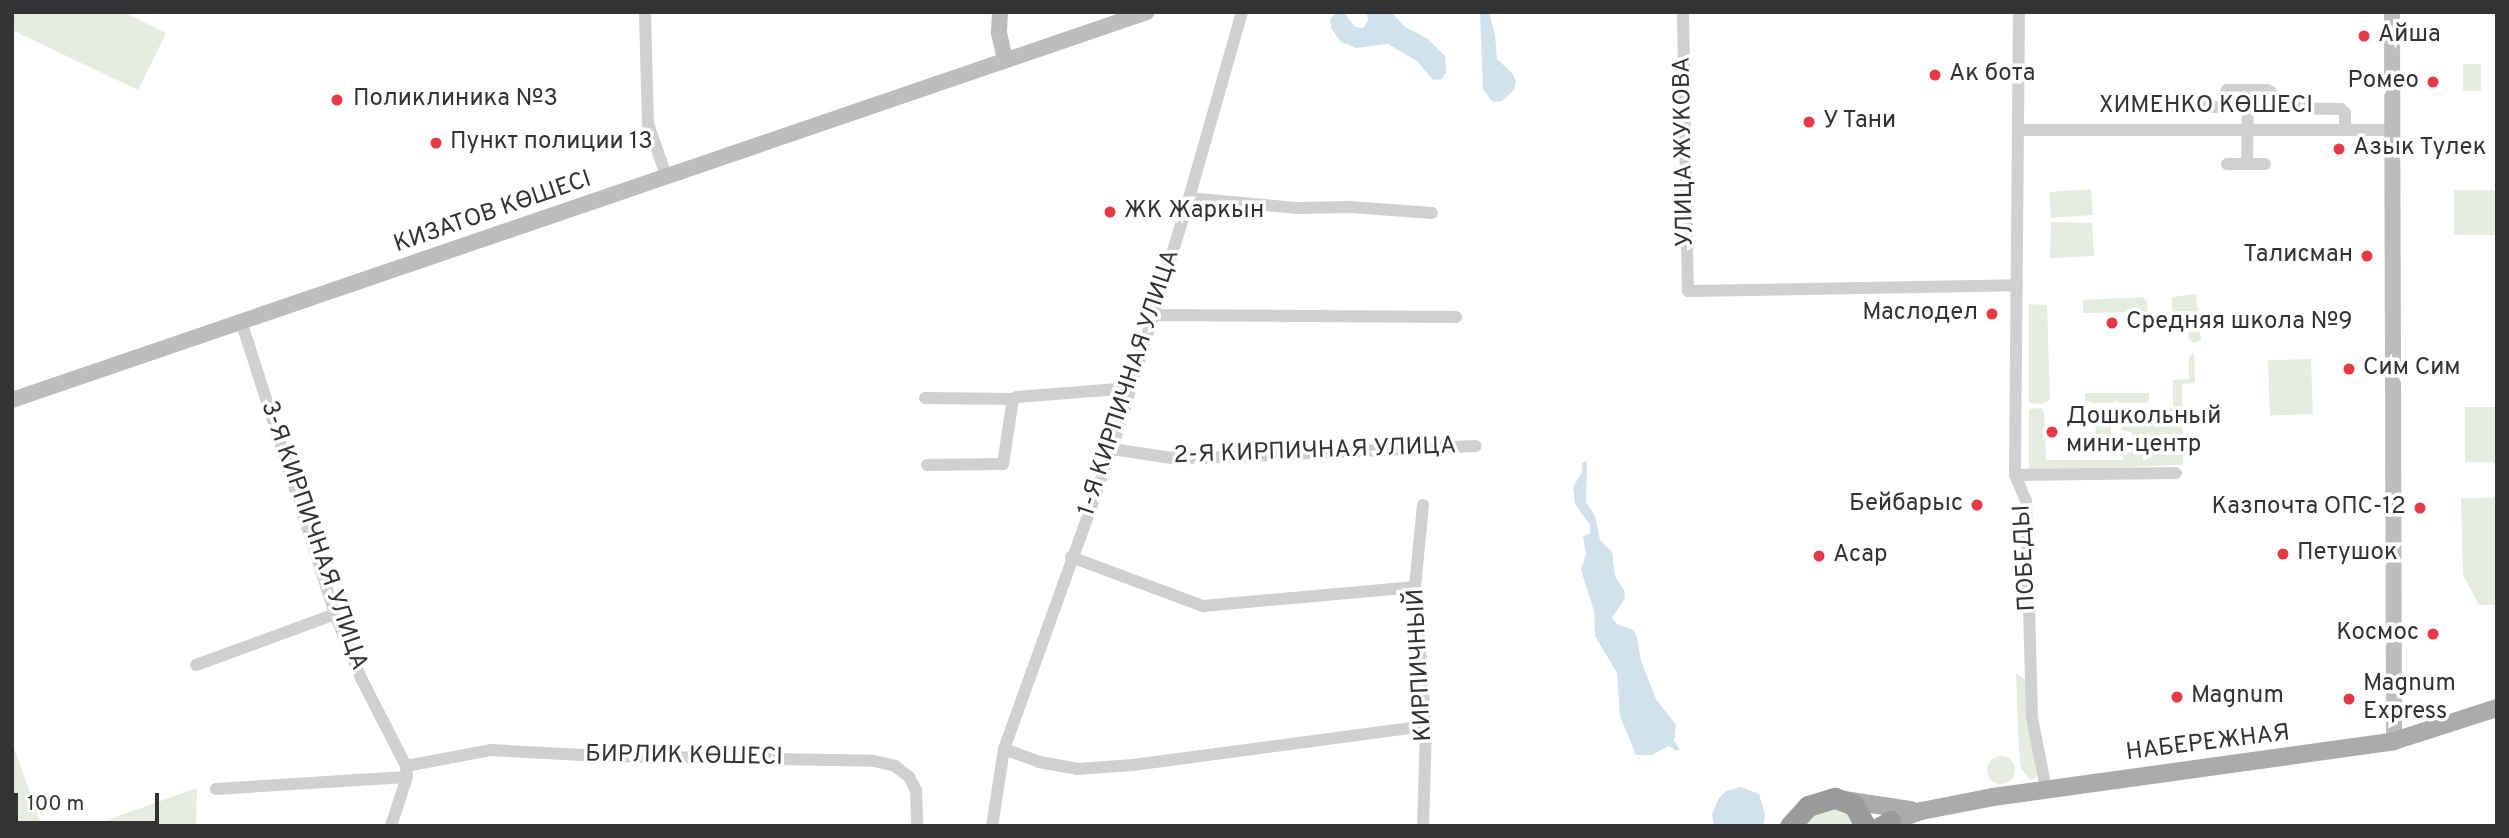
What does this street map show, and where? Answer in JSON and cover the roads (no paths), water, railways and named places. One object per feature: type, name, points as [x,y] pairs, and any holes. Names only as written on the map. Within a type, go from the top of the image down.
[{"type":"highway","points":[[1790,826],[1801,811],[1816,801],[1844,800],[1858,810],[1865,826]]},
{"type":"main road","points":[[1000,12],[999,33],[1005,60]]},
{"type":"main road","name":"КИЗАТОВ КӨШЕСІ","points":[[12,400],[1147,12]]},
{"type":"main road","points":[[2392,12],[2394,741]]},
{"type":"main road","name":"НАБЕРЕЖНАЯ","points":[[1884,824],[1922,811],[2046,789],[2235,766],[2394,741],[2497,708]]},
{"type":"main road","name":"НАБЕРЕЖНАЯ","points":[[1844,800],[1922,811]]},
{"type":"street","points":[[645,12],[648,124],[667,178]]},
{"type":"street","name":"1-Я КИРПИЧНАЯ УЛИЦА","points":[[992,826],[1004,749],[1071,556],[1112,449],[1189,198],[1242,12]]},
{"type":"street","name":"УЛИЦА ЖУКОВА","points":[[1684,12],[1688,291],[2017,285]]},
{"type":"street","name":"ПОБЕДЫ","points":[[2019,12],[2015,475],[2026,501],[2032,718],[2046,789]]},
{"type":"street","points":[[2247,164],[2248,89]]},
{"type":"street","points":[[2155,107],[2222,107],[2226,91],[2270,91],[2274,108],[2341,109],[2345,113],[2345,130]]},
{"type":"street","name":"ХИМЕНКО КӨШЕСІ","points":[[2020,130],[2392,130]]},
{"type":"street","points":[[2227,164],[2265,164]]},
{"type":"street","points":[[1189,198],[1296,208],[1350,207],[1432,213]]},
{"type":"street","points":[[1154,315],[1456,317]]},
{"type":"street","name":"3-Я КИРПИЧНАЯ УЛИЦА","points":[[241,321],[335,614],[361,678],[407,771]]},
{"type":"street","points":[[925,398],[1013,399],[1131,388]]},
{"type":"street","points":[[927,465],[1003,464],[1013,399]]},
{"type":"street","name":"2-Я КИРПИЧНАЯ УЛИЦА","points":[[1112,449],[1188,458],[1476,446]]},
{"type":"street","points":[[2015,475],[2176,473]]},
{"type":"street","name":"КИРПИЧНЫЙ","points":[[1423,505],[1415,587],[1426,726],[1423,826]]},
{"type":"street","points":[[1071,556],[1203,606],[1415,587]]},
{"type":"street","points":[[196,665],[335,614]]},
{"type":"street","points":[[1004,749],[1039,762],[1077,769],[1133,765],[1426,726]]},
{"type":"street","name":"БИРЛИК КӨШЕСІ","points":[[407,771],[491,750],[601,757],[874,761],[895,766],[909,777],[916,790],[918,826]]},
{"type":"street","points":[[216,789],[407,771],[391,826]]},
{"type":"water","points":[[1367,12],[1391,12],[1405,27],[1428,39],[1445,56],[1446,72],[1442,79],[1433,80],[1417,61],[1388,44],[1356,48],[1341,42],[1331,28],[1330,19],[1336,13],[1345,14],[1355,27],[1363,28],[1368,21]]},
{"type":"water","points":[[1480,12],[1489,12],[1497,59],[1512,73],[1516,81],[1514,90],[1502,101],[1493,102],[1483,90]]},
{"type":"water","points":[[1587,461],[1586,502],[1595,516],[1600,540],[1612,552],[1615,576],[1624,590],[1625,598],[1612,618],[1617,624],[1633,630],[1637,637],[1641,661],[1656,699],[1676,725],[1674,741],[1680,749],[1676,751],[1669,746],[1652,755],[1636,755],[1620,716],[1617,673],[1595,636],[1594,611],[1581,570],[1586,554],[1583,537],[1590,533],[1590,525],[1575,504],[1573,487],[1582,472],[1582,463]]},
{"type":"water","points":[[1741,787],[1759,794],[1765,814],[1764,824],[1714,826],[1712,814],[1719,798],[1726,791]]},
{"type":"place","name":"Айша","points":[[2364,36]]},
{"type":"place","name":"Ак бота","points":[[1935,75]]},
{"type":"place","name":"Ромео","points":[[2433,82]]},
{"type":"place","name":"Поликлиника №3","points":[[337,100]]},
{"type":"place","name":"У Тани","points":[[1809,122]]},
{"type":"place","name":"Пункт полиции 13","points":[[436,143]]},
{"type":"place","name":"Азык Тулек","points":[[2339,149]]},
{"type":"place","name":"ЖК Жаркын","points":[[1110,212]]},
{"type":"place","name":"Талисман","points":[[2367,256]]},
{"type":"place","name":"Маслодел","points":[[1992,314]]},
{"type":"place","name":"Средняя школа №9","points":[[2112,323]]},
{"type":"place","name":"Сим Сим","points":[[2349,369]]},
{"type":"place","name":"Дошкольный мини-центр","points":[[2052,432]]},
{"type":"place","name":"Бейбарыс","points":[[1977,505]]},
{"type":"place","name":"Казпочта ОПС-12","points":[[2420,508]]},
{"type":"place","name":"Петушок","points":[[2283,554]]},
{"type":"place","name":"Асар","points":[[1819,556]]},
{"type":"place","name":"Космос","points":[[2433,634]]},
{"type":"place","name":"Magnum","points":[[2177,697]]},
{"type":"place","name":"Magnum Express","points":[[2349,699]]}]
